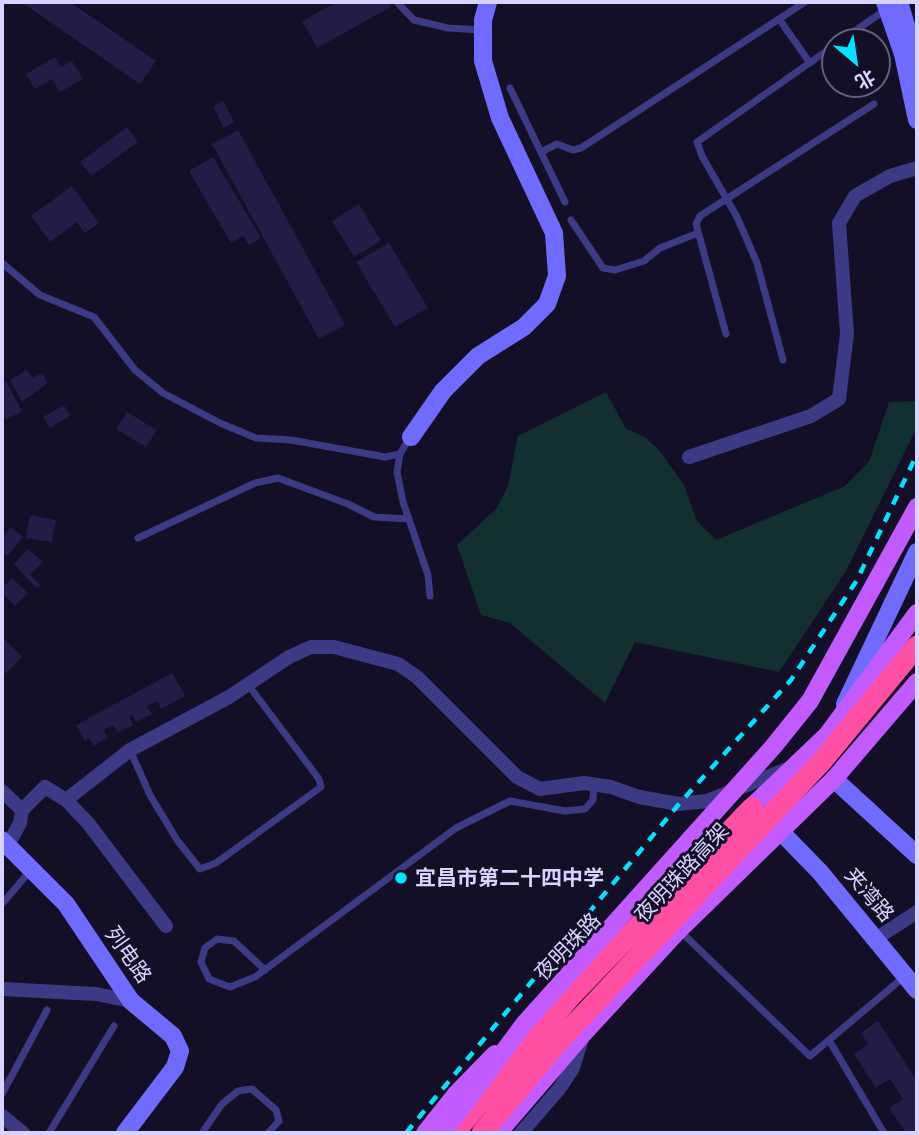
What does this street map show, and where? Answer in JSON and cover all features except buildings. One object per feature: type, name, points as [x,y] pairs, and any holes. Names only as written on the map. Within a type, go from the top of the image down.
[{"type":"highway","name":"夜明珠路高架","points":[[482,1133],[559,1041],[822,761],[881,691],[912,636]]},
{"type":"highway","name":"夜明珠路高架","points":[[454,1133],[572,995],[752,808]]},
{"type":"main road","points":[[443,1133],[524,1024],[773,747],[810,701],[917,508]]},
{"type":"main road","name":"夜明珠路","points":[[425,1133],[456,1094],[658,887],[752,808],[796,765],[912,636],[917,613]]},
{"type":"main road","points":[[498,1133],[584,1032],[678,930],[782,833],[834,779],[917,682]]},
{"type":"street","points":[[411,437],[443,391],[478,356],[524,327],[547,304],[557,276],[554,233],[500,118],[483,61],[483,30],[488,2]]},
{"type":"street","points":[[891,4],[917,62]]},
{"type":"street","points":[[891,4],[917,120]]},
{"type":"street","points":[[689,457],[811,416],[839,399],[847,334],[839,223],[855,197],[890,176],[917,168]]},
{"type":"street","points":[[912,636],[881,640],[917,552]]},
{"type":"street","points":[[838,720],[917,562]]},
{"type":"street","points":[[66,800],[130,750],[248,686],[289,657],[311,647],[334,647],[376,655],[398,664],[417,677],[517,777],[540,789],[594,785],[680,804],[708,801],[796,765]]},
{"type":"street","points":[[834,779],[917,855]]},
{"type":"street","points":[[5,842],[20,823],[22,810],[45,787],[66,800],[88,823],[166,926]]},
{"type":"street","points":[[2,791],[22,810]]},
{"type":"street","name":"夹湾路","points":[[782,833],[877,938],[917,990]]},
{"type":"street","name":"列电路","points":[[5,842],[65,904],[131,1001],[173,1035],[180,1051],[175,1067],[125,1133]]},
{"type":"street","points":[[877,938],[917,912]]},
{"type":"street","points":[[2,989],[96,994],[131,1001]]},
{"type":"street","points":[[521,1133],[559,1090],[573,1068],[584,1032]]},
{"type":"street","points":[[2,1116],[23,1133]]},
{"type":"lane","points":[[397,2],[414,20],[448,28],[483,30]]},
{"type":"lane","points":[[541,152],[557,144],[573,150],[581,148],[805,2]]},
{"type":"lane","points":[[858,28],[891,4]]},
{"type":"lane","points":[[779,19],[810,62]]},
{"type":"lane","points":[[783,360],[757,263],[697,142],[821,55]]},
{"type":"lane","points":[[510,88],[565,202]]},
{"type":"lane","points":[[726,334],[696,224],[700,216],[725,197],[874,104]]},
{"type":"lane","points":[[571,220],[603,268],[615,270],[644,261],[660,248],[698,233]]},
{"type":"lane","points":[[2,263],[40,295],[94,317],[135,370],[163,393],[220,424],[256,438],[290,440],[385,457],[400,454]]},
{"type":"lane","points":[[411,437],[400,454],[397,472],[428,575],[430,596]]},
{"type":"lane","points":[[138,538],[244,487],[278,478],[348,504],[374,517],[409,519]]},
{"type":"lane","points":[[130,750],[150,795],[177,840],[200,869],[216,863],[321,787],[319,779],[248,686]]},
{"type":"lane","points":[[265,970],[234,941],[217,939],[205,948],[201,962],[209,978],[230,987],[255,977],[265,970],[456,828],[510,801],[565,811],[585,809],[593,800],[594,785]]},
{"type":"lane","points":[[2,904],[33,868]]},
{"type":"lane","points":[[678,930],[810,1056],[907,974]]},
{"type":"lane","points":[[2,1094],[47,1010]]},
{"type":"lane","points":[[49,1133],[114,1026]]},
{"type":"lane","points":[[829,1040],[884,1133]]},
{"type":"lane","points":[[202,1133],[222,1104],[238,1091],[252,1089],[276,1110],[279,1121],[268,1133]]},
{"type":"green space","points":[[606,392],[626,429],[645,437],[660,451],[684,485],[697,521],[716,540],[845,486],[869,462],[889,402],[917,401],[916,429],[846,571],[779,672],[635,642],[605,703],[510,623],[481,615],[457,545],[496,509],[508,486],[518,436]]},
{"type":"railway","points":[[406,1133],[679,804],[791,680],[857,580],[917,454]]},
{"type":"place","name":"宜昌市第二十四中学","points":[[401,878]]}]
